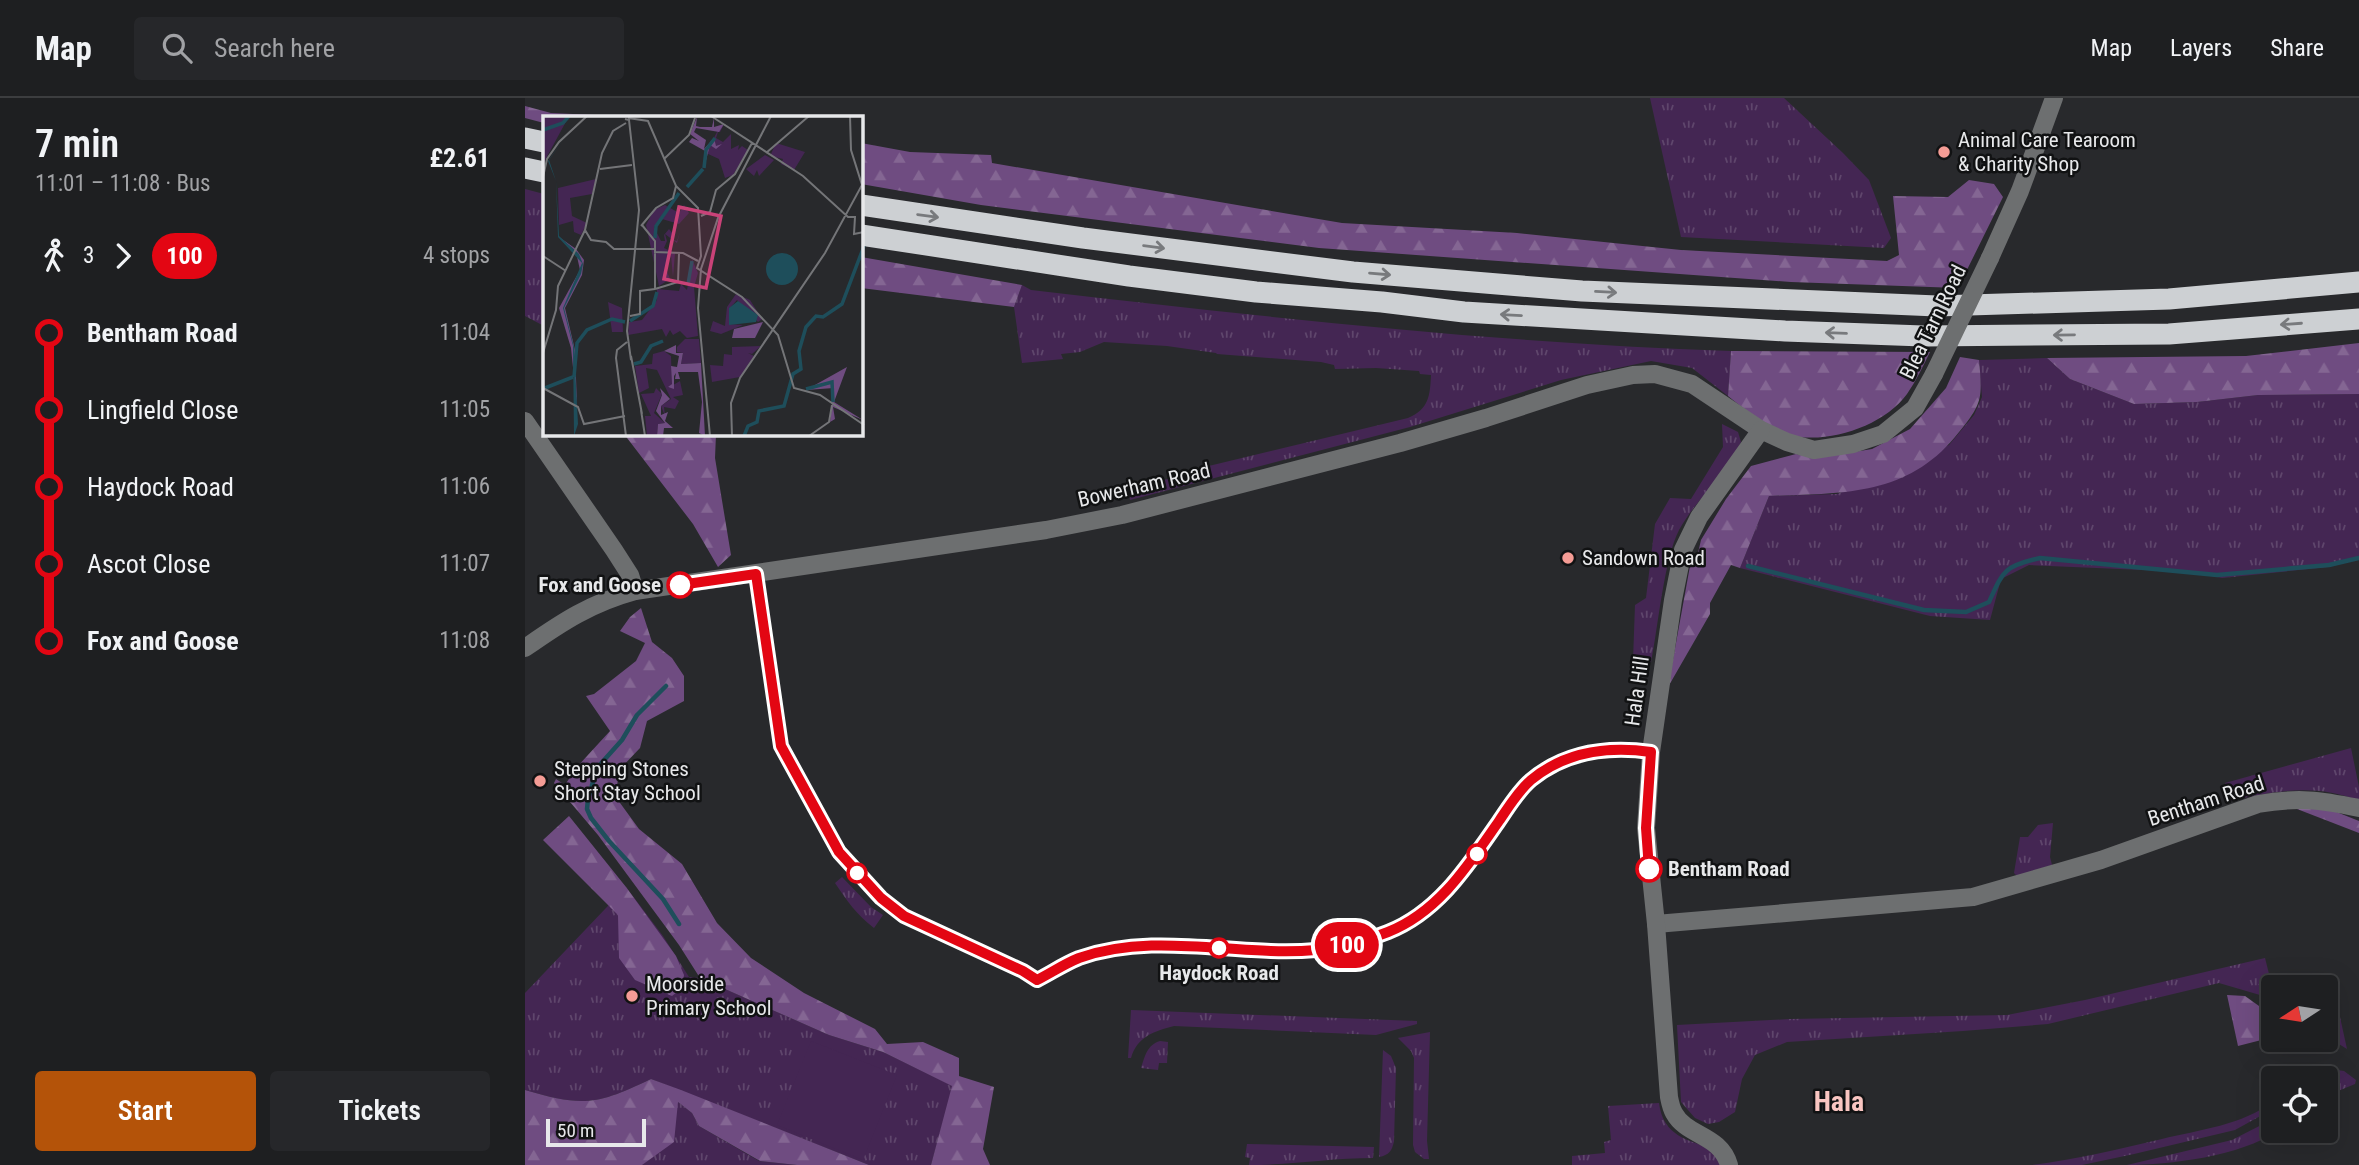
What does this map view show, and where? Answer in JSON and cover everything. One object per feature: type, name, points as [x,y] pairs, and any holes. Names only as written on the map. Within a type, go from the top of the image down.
[{"type":"highway","points":[[525,138],[543,142]]},
{"type":"highway","points":[[525,168],[543,172]]},
{"type":"highway","points":[[863,205],[1083,239],[1353,272],[1582,291],[1937,306],[2169,299],[2359,282]]},
{"type":"highway","points":[[863,235],[1256,292],[1383,302],[1464,312],[1771,330],[1923,336],[2169,334],[2359,319]]},
{"type":"street","name":"Blea Tarn Road","points":[[1761,430],[1814,450],[1853,444],[1883,434],[1915,408],[1990,258],[2020,191],[2054,98]]},
{"type":"street","name":"Bowerham Road","points":[[525,648],[575,613],[635,591],[1047,530],[1122,515],[1400,443],[1587,385],[1633,375],[1655,373],[1692,384],[1761,430]]},
{"type":"street","points":[[525,421],[614,550],[630,575],[635,591]]},
{"type":"street","name":"Hala Hill","points":[[1729,1165],[1716,1143],[1690,1128],[1675,1114],[1669,1097],[1646,828],[1647,793],[1657,710],[1683,550],[1699,517],[1761,430]]},
{"type":"street","name":"Bentham Road","points":[[1656,923],[1973,897],[2101,860],[2258,804],[2285,799],[2311,799],[2359,808]]},
{"type":"green space","points":[[1650,98],[1784,98],[1869,180],[1891,238],[1884,248],[1681,237]]},
{"type":"green space","points":[[525,106],[551,113],[617,116],[543,116],[543,123],[525,118]]},
{"type":"green space","points":[[863,143],[910,152],[991,155],[992,163],[1342,223],[1517,233],[1681,250],[1887,261],[1899,255],[1893,196],[1948,197],[1969,180],[1994,184],[2003,197],[1958,288],[1791,282],[1319,248],[981,205],[863,184]]},
{"type":"green space","points":[[525,189],[543,194],[543,325],[525,316]]},
{"type":"green space","points":[[863,257],[1022,285],[1014,307],[863,288]]},
{"type":"green space","points":[[1022,285],[1031,290],[1381,328],[1556,342],[1731,351],[1728,396],[1692,368],[1651,361],[1561,380],[1410,427],[1130,500],[1129,491],[1133,488],[1187,474],[1188,471],[1408,418],[1427,401],[1431,375],[1420,374],[1419,371],[1376,368],[1335,369],[1334,365],[1321,362],[1104,342],[1080,352],[1061,354],[1063,359],[1022,363],[1014,307]]},
{"type":"green space","points":[[2359,343],[2359,394],[2258,395],[2197,402],[2134,404],[2070,379],[2047,358],[2246,356]]},
{"type":"green space","points":[[1731,351],[1930,352],[1907,394],[1883,416],[1852,431],[1801,437],[1770,427],[1728,396]]},
{"type":"green space","points":[[1960,357],[1979,360],[1979,402],[1964,426],[1936,457],[1915,471],[1870,488],[1821,494],[1769,496],[1740,568],[1731,565],[1710,603],[1710,614],[1668,687],[1690,566],[1698,553],[1701,540],[1726,499],[1751,466],[1796,454],[1817,458],[1872,449],[1910,429],[1946,388]]},
{"type":"green space","points":[[2047,358],[2070,379],[2134,404],[2197,402],[2258,395],[2359,394],[2359,559],[2328,567],[2222,578],[2191,572],[2029,565],[2001,579],[1990,620],[1930,616],[1740,568],[1769,496],[1837,494],[1949,445],[1974,415],[1982,397],[1979,360]]},
{"type":"green space","points":[[1722,424],[1738,432],[1741,442],[1728,465],[1679,530],[1665,576],[1651,662],[1633,661],[1635,605],[1646,598],[1655,524],[1670,498],[1691,499],[1723,447]]},
{"type":"green space","points":[[626,436],[716,436],[715,458],[731,555],[718,567],[693,524]]},
{"type":"green space","points":[[641,608],[652,642],[672,658],[684,676],[684,701],[647,721],[640,748],[620,769],[615,796],[639,829],[682,864],[717,923],[751,958],[804,993],[875,1029],[887,1044],[923,1042],[959,1058],[959,1076],[994,1087],[983,1149],[990,1165],[931,1165],[952,1086],[883,1052],[829,1035],[700,978],[598,835],[554,783],[556,779],[565,785],[576,768],[610,731],[586,696],[594,694],[636,661],[645,643],[620,631]]},
{"type":"green space","points":[[2351,748],[2359,801],[2327,792],[2295,790],[2230,801],[2225,783]]},
{"type":"green space","points":[[2297,809],[2334,811],[2359,821],[2359,833]]},
{"type":"green space","points":[[569,816],[626,887],[676,956],[684,975],[682,988],[672,996],[635,980],[619,958],[618,915],[543,840]]},
{"type":"green space","points":[[2053,823],[2050,857],[2052,865],[2017,876],[2014,873],[2020,837],[2028,837],[2038,825]]},
{"type":"green space","points":[[842,877],[871,907],[883,915],[874,928],[862,918],[835,883]]},
{"type":"green space","name":"Moorside Primary School","points":[[626,887],[663,936],[689,977],[700,978],[829,1035],[883,1052],[953,1086],[931,1165],[869,1165],[651,1079],[617,1094],[589,1101],[562,1099],[525,1090],[525,993]]},
{"type":"green space","points":[[2265,958],[2269,975],[2261,975],[2260,995],[2219,983],[2048,1024],[1787,1042],[1755,1055],[1742,1079],[1735,1112],[1719,1122],[1708,1124],[1695,1118],[1681,1102],[1677,1025],[1790,1019],[2007,1015],[2085,1000]]},
{"type":"green space","points":[[2227,995],[2245,996],[2261,1007],[2261,1040],[2238,1046]]},
{"type":"green space","points":[[2338,1008],[2347,1049],[2338,1043]]},
{"type":"green space","points":[[1131,1010],[1417,1021],[1417,1024],[1376,1035],[1174,1026],[1147,1036],[1137,1045],[1131,1058],[1128,1058]]},
{"type":"green space","points":[[1430,1032],[1427,1141],[1429,1159],[1424,1159],[1415,1152],[1413,1145],[1414,1058],[1398,1038]]},
{"type":"green space","points":[[811,1041],[897,1075],[863,1160],[777,1125]]},
{"type":"green space","points":[[1160,1041],[1168,1042],[1167,1063],[1159,1063],[1158,1070],[1141,1068],[1149,1048]]},
{"type":"green space","points":[[1383,1050],[1391,1056],[1396,1068],[1394,1141],[1389,1152],[1379,1157]]},
{"type":"green space","points":[[2338,1070],[2344,1071],[2356,1080],[2355,1084],[2338,1091]]},
{"type":"green space","points":[[651,1079],[869,1165],[797,1165],[760,1161],[699,1126],[692,1113],[678,1102],[674,1142],[642,1165],[525,1165],[525,1090],[562,1099],[589,1101],[617,1094]]},
{"type":"green space","points":[[677,1101],[692,1113],[699,1126],[759,1161],[797,1165],[642,1165]]},
{"type":"green space","points":[[1659,1103],[1661,1114],[1671,1130],[1686,1139],[1716,1150],[1723,1165],[1572,1165],[1572,1156],[1605,1153],[1604,1142],[1611,1140],[1608,1106]]},
{"type":"green space","points":[[2261,1109],[2261,1116],[2235,1130],[2082,1165],[2031,1165],[2097,1154],[2220,1126]]},
{"type":"green space","points":[[2261,1125],[2261,1140],[2225,1153],[2183,1161],[2127,1165],[2232,1140]]},
{"type":"green space","points":[[1247,1144],[1374,1147],[1373,1158],[1249,1165],[1250,1158],[1245,1157]]},
{"type":"waterway","points":[[1748,566],[1924,610],[1966,612],[1989,602],[2006,571],[2040,558],[2217,575],[2329,565],[2359,558]]},
{"type":"waterway","points":[[666,686],[637,715],[622,740],[597,768],[587,809],[609,841],[663,899],[679,924]]},
{"type":"bus line","name":"100","points":[[680,585],[756,574],[781,746],[839,852],[881,898],[904,916],[1037,980],[1064,964],[1081,958],[1126,949],[1164,945],[1317,950],[1346,945],[1389,932],[1424,912],[1458,879],[1531,780],[1563,760],[1588,752],[1609,749],[1651,752],[1646,828],[1649,869]]},
{"type":"place","name":"Animal Care Tearoom & Charity Shop","points":[[1944,152]]},
{"type":"place","name":"Sandown Road","points":[[1568,558]]},
{"type":"place","name":"Fox and Goose","points":[[680,585]]},
{"type":"place","name":"Stepping Stones Short Stay School","points":[[540,781]]},
{"type":"place","name":"Bentham Road","points":[[1649,869]]},
{"type":"place","name":"Haydock Road","points":[[1219,948]]},
{"type":"place","name":"Moorside Primary School","points":[[632,996]]},
{"type":"district","name":"Hala","points":[[1839,1101]]}]
